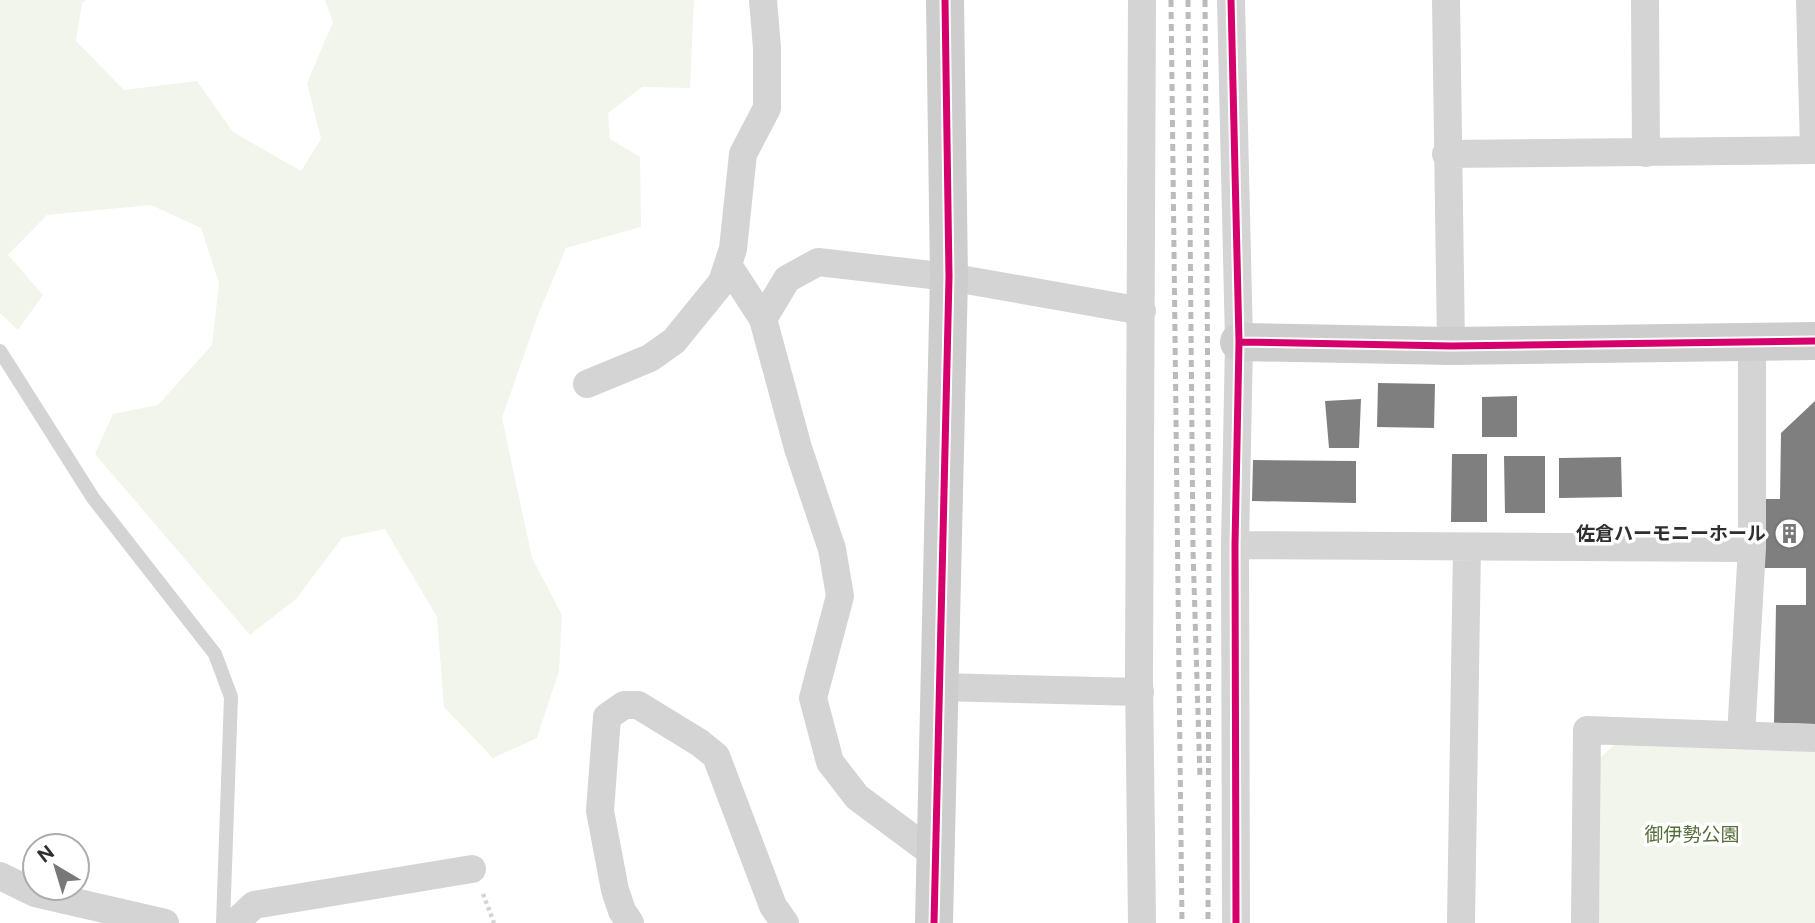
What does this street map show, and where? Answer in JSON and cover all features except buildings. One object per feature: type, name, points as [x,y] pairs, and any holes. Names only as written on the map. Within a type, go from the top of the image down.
[{"type":"street","points":[[587,384],[650,358],[674,341],[722,282],[733,249],[743,155],[767,108],[767,48],[763,0]]},
{"type":"street","points":[[934,923],[949,277],[945,0]]},
{"type":"street","points":[[1142,0],[1142,923]]},
{"type":"street","points":[[1231,0],[1239,342],[1235,545],[1236,923]]},
{"type":"street","points":[[1446,0],[1446,154],[1451,346]]},
{"type":"street","points":[[1645,0],[1646,153]]},
{"type":"street","points":[[1446,154],[1815,150],[1810,0]]},
{"type":"street","points":[[763,320],[787,279],[818,262],[949,277],[1142,311]]},
{"type":"street","points":[[728,265],[763,320],[798,448],[832,549],[840,596],[813,698],[830,762],[857,797],[935,855]]},
{"type":"street","points":[[1239,342],[1451,346],[1815,341]]},
{"type":"street","points":[[1741,735],[1752,548],[1752,343]]},
{"type":"street","points":[[1235,545],[1752,548]]},
{"type":"street","points":[[1461,923],[1467,547]]},
{"type":"street","points":[[939,687],[1140,692]]},
{"type":"street","points":[[630,923],[622,911],[615,890],[600,811],[607,717],[624,705],[638,705],[700,743],[716,757],[773,906],[785,923]]},
{"type":"street","points":[[1585,923],[1587,730],[1815,738]]},
{"type":"street","points":[[235,923],[254,905],[472,869]]},
{"type":"street","points":[[0,876],[35,893],[165,923]]},
{"type":"lane","points":[[0,351],[93,498],[215,654],[231,697],[223,923]]},
{"type":"green space","points":[[0,0],[86,0],[82,3],[76,41],[124,90],[197,81],[233,132],[301,171],[321,139],[307,83],[333,22],[325,0],[694,0],[690,88],[642,87],[608,113],[610,139],[640,157],[641,227],[566,248],[538,315],[502,418],[532,558],[562,615],[559,671],[537,738],[493,758],[444,707],[437,617],[385,529],[342,538],[296,599],[250,635],[95,454],[113,414],[158,405],[212,345],[219,283],[201,228],[151,205],[47,215],[8,255],[43,295],[18,330],[0,313]]},
{"type":"green space","name":"御伊勢公園","points":[[1615,744],[1815,748],[1815,923],[1595,923],[1598,760]]},
{"type":"railway","points":[[1171,0],[1182,923]]},
{"type":"railway","points":[[1188,0],[1193,550],[1200,777]]},
{"type":"railway","points":[[1205,0],[1209,553],[1208,923]]},
{"type":"cycle path","points":[[934,923],[949,277],[945,0]]},
{"type":"cycle path","points":[[1231,0],[1239,342],[1235,545],[1236,923]]},
{"type":"cycle path","points":[[1239,342],[1451,346],[1815,341]]},
{"type":"place","name":"佐倉ハーモニーホール","points":[[1789,533]]}]
